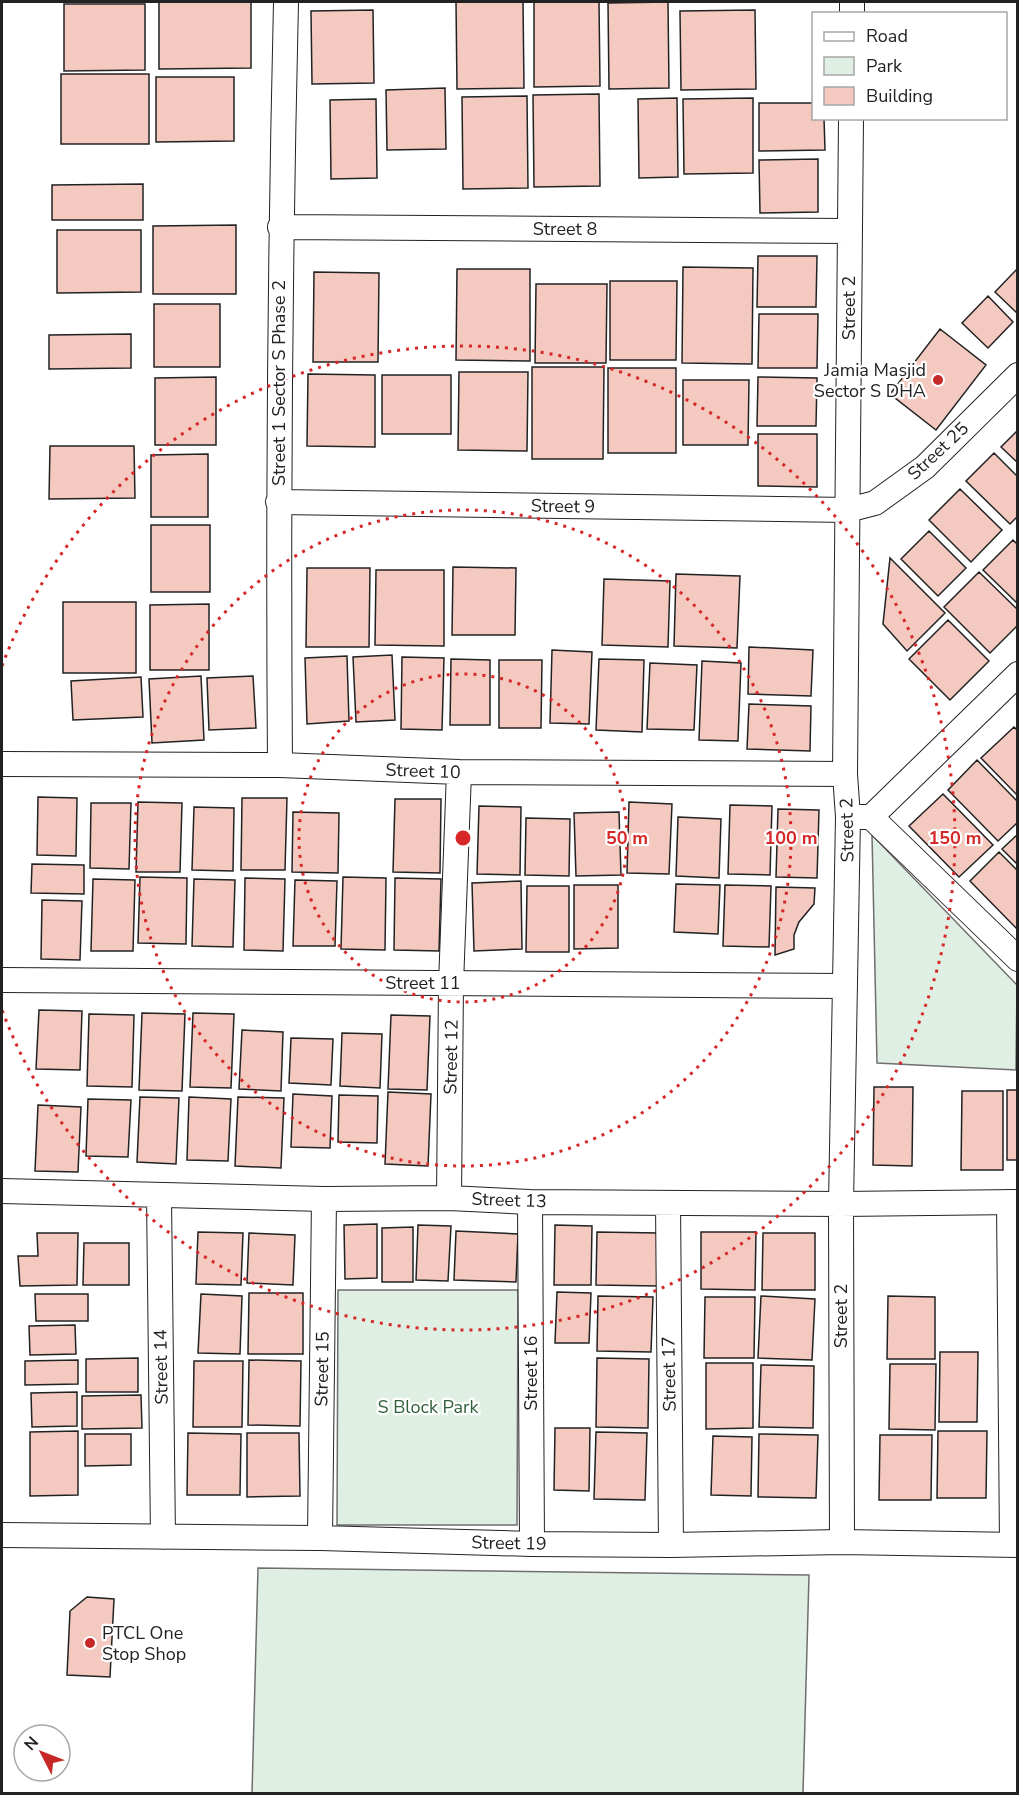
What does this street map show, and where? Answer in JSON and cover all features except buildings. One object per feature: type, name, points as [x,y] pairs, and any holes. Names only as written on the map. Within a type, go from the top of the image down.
[{"type":"street","name":"Street 1 Sector S Phase 2","points":[[280,765],[278,502],[280,227],[286,2]]},
{"type":"street","name":"Street 2","points":[[842,1542],[841,1204],[845,986],[860,817],[845,774],[851,120]]},
{"type":"street","name":"Street 8","points":[[280,227],[849,231]]},
{"type":"street","name":"Street 25","points":[[848,510],[875,503],[925,467],[1017,375]]},
{"type":"street","name":"Street 9","points":[[278,502],[848,510]]},
{"type":"street","points":[[1017,674],[860,817],[1017,959]]},
{"type":"street","name":"Street 10","points":[[2,764],[280,765],[459,772],[845,774]]},
{"type":"street","name":"Street 12","points":[[450,1198],[452,984],[459,772]]},
{"type":"street","name":"Street 11","points":[[2,980],[845,986]]},
{"type":"street","name":"Street 13","points":[[2,1191],[159,1197],[450,1198],[530,1202],[841,1204],[1013,1202]]},
{"type":"street","name":"Street 14","points":[[159,1197],[163,1537]]},
{"type":"street","name":"Street 15","points":[[320,1538],[324,1199]]},
{"type":"street","name":"Street 16","points":[[530,1202],[532,1544]]},
{"type":"street","points":[[1013,1202],[1015,1545]]},
{"type":"street","name":"Street 17","points":[[668,1203],[671,1545]]},
{"type":"street","name":"Street 19","points":[[2,1535],[320,1538],[532,1544],[671,1545],[842,1542],[1015,1545]]},
{"type":"green space","points":[[872,835],[1017,985],[1016,1070],[877,1063]]},
{"type":"green space","name":"S Block Park","points":[[338,1290],[518,1290],[517,1525],[337,1525]]},
{"type":"green space","points":[[258,1568],[809,1575],[803,1793],[252,1793]]},
{"type":"place","name":"Jamia Masjid Sector S DHA","points":[[938,380]]},
{"type":"place","name":"PTCL One Stop Shop","points":[[90,1643]]}]
